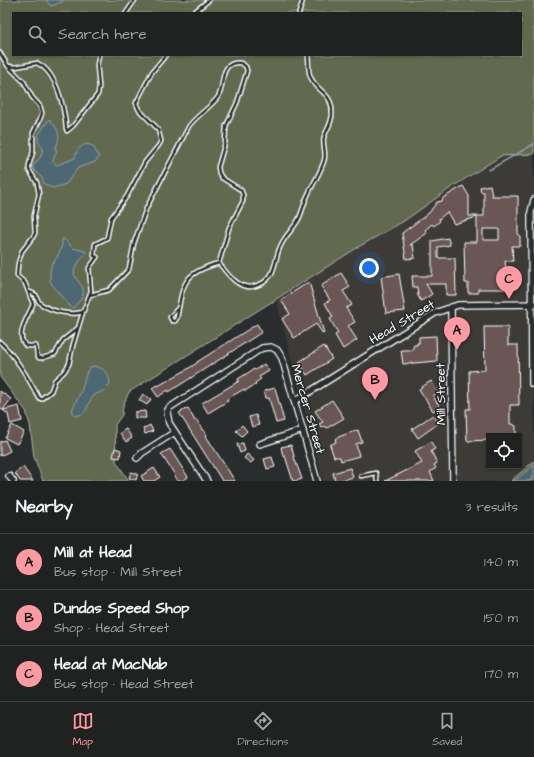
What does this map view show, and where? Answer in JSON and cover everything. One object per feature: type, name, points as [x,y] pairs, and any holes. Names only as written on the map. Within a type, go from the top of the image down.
[{"type":"street","points":[[532,384],[533,304],[531,212],[534,200]]},
{"type":"street","name":"Head Street","points":[[295,402],[435,313],[458,305],[468,304],[533,304]]},
{"type":"street","name":"Mill Street","points":[[451,307],[453,481]]},
{"type":"street","name":"Mercer Street","points":[[175,432],[167,418],[169,408],[262,348],[271,347],[276,350],[282,358],[317,481]]},
{"type":"street","points":[[260,444],[302,430]]},
{"type":"street","points":[[137,458],[142,453],[175,432],[207,481]]},
{"type":"lane","points":[[127,12],[134,0]]},
{"type":"lane","points":[[194,12],[209,0]]},
{"type":"lane","points":[[299,12],[303,0]]},
{"type":"lane","points":[[0,53],[8,66],[24,82],[32,97],[40,106],[42,113],[33,133],[33,152],[29,165],[29,170],[35,178],[38,188],[38,199],[34,216],[35,233],[29,243],[23,248],[17,268],[17,276],[25,283],[30,292],[33,304],[23,327],[22,339],[26,346],[36,346],[37,355],[39,358],[43,358],[55,354],[62,340],[78,328]]},
{"type":"lane","points":[[8,66],[14,67],[37,63],[52,76],[63,108],[66,128],[68,131],[98,94],[99,86],[97,65],[100,56]]},
{"type":"lane","points":[[0,342],[11,353],[41,399],[51,391],[55,380],[67,369],[71,359],[78,328],[90,295],[89,268],[97,258],[94,256],[95,244],[107,238],[111,218],[128,196],[145,162],[161,143],[161,137],[158,129],[139,110],[136,103],[155,68],[165,56]]},
{"type":"lane","points":[[219,263],[231,278],[246,286],[259,285],[270,277],[274,269],[279,248],[299,219],[324,161],[324,140],[331,121],[332,105],[327,96],[311,78],[308,56]]},
{"type":"lane","points":[[90,295],[109,290],[129,269],[134,243],[146,209],[189,126],[196,117],[206,110],[218,96],[226,68],[234,63],[240,63],[246,67],[247,71],[237,103],[226,126],[225,143],[218,167],[222,178],[240,188],[243,192],[243,198],[227,234],[219,263]]},
{"type":"lane","points":[[179,306],[170,317],[172,321],[176,320],[179,306],[183,287],[187,279],[196,271],[219,263]]},
{"type":"lane","points":[[212,265],[219,265],[222,267]]},
{"type":"lane","points":[[30,292],[36,295],[39,302],[50,309],[68,314],[83,312]]},
{"type":"lane","points":[[361,476],[376,472],[377,481]]},
{"type":"shaded area","points":[[534,154],[534,461],[511,481],[323,481],[276,299],[502,156]]},
{"type":"green space","points":[[0,0],[534,0],[534,154],[501,156],[449,189],[404,221],[360,246],[276,299],[273,303],[273,301],[129,392],[123,406],[122,415],[115,425],[116,461],[129,481],[43,481],[34,457],[30,425],[26,411],[0,377]]},
{"type":"green space","points":[[534,461],[534,481],[511,481],[512,480]]},
{"type":"water","points":[[46,0],[63,0],[62,2],[51,6]]},
{"type":"water","points":[[49,119],[55,125],[59,136],[53,162],[57,165],[75,158],[79,149],[87,144],[93,146],[99,157],[95,162],[78,168],[66,184],[53,188],[44,184],[42,178],[33,169],[34,164],[40,158],[43,149],[38,140],[39,134]]},
{"type":"water","points":[[62,239],[64,239],[73,248],[86,252],[74,271],[75,277],[83,288],[82,298],[72,308],[50,281],[52,263],[57,258],[62,245]]},
{"type":"water","points":[[93,366],[101,368],[106,372],[109,377],[110,384],[91,399],[86,411],[75,416],[72,410],[82,389],[87,371]]},
{"type":"water","points":[[534,465],[534,476],[529,481],[514,481]]},
{"type":"building","points":[[490,185],[492,196],[518,196],[518,235],[520,235],[520,246],[512,246],[513,261],[505,261],[506,270],[512,270],[512,289],[478,289],[478,293],[468,293],[468,283],[465,283],[464,242],[477,242],[477,217],[454,224],[447,212],[434,226],[432,224],[425,230],[427,233],[410,245],[413,245],[415,258],[406,259],[402,233],[429,213],[437,202],[442,201],[443,198],[463,186],[469,196],[469,216],[484,216],[484,192],[481,192],[480,187]],"holes":[[[483,229],[499,229],[499,240],[483,240]]]},
{"type":"building","points":[[448,238],[450,245],[438,247],[438,258],[455,258],[456,295],[446,295],[446,284],[426,284],[432,294],[421,301],[418,296],[417,287],[413,287],[412,276],[432,276],[432,241]]},
{"type":"building","points":[[341,273],[350,287],[343,291],[352,305],[346,308],[355,322],[348,326],[357,340],[343,349],[335,335],[338,333],[330,319],[333,317],[325,303],[330,300],[321,286]]},
{"type":"building","points":[[399,274],[405,311],[386,313],[381,277]]},
{"type":"building","points":[[309,282],[324,333],[323,334],[316,324],[294,338],[282,319],[290,314],[281,300]]},
{"type":"building","points":[[257,324],[262,332],[169,392],[168,390],[158,397],[152,388],[186,370]]},
{"type":"building","points":[[484,327],[508,327],[508,345],[518,345],[519,405],[510,405],[510,424],[516,426],[516,433],[486,433],[486,440],[467,441],[466,409],[470,409],[469,371],[485,370]]},
{"type":"building","points":[[436,336],[437,361],[403,364],[401,350],[412,350],[414,345],[419,343],[419,337]]},
{"type":"building","points":[[324,346],[332,359],[307,375],[299,362]]},
{"type":"building","points":[[264,364],[269,371],[259,377],[261,379],[255,383],[256,384],[227,399],[228,401],[208,413],[202,403]]},
{"type":"building","points":[[431,381],[438,392],[433,396],[440,407],[433,411],[419,389]]},
{"type":"building","points":[[275,388],[284,421],[276,423],[269,398],[266,398],[264,391]]},
{"type":"building","points":[[0,391],[11,399],[3,410],[19,406],[22,421],[10,424],[8,414],[0,408]]},
{"type":"building","points":[[143,394],[151,399],[147,405],[139,400]]},
{"type":"building","points":[[332,400],[344,418],[327,428],[325,426],[322,428],[319,424],[323,422],[315,411]]},
{"type":"building","points":[[188,408],[195,421],[197,420],[203,431],[204,430],[207,435],[206,436],[235,481],[222,481],[179,413]]},
{"type":"building","points":[[145,411],[146,418],[135,418],[135,412]]},
{"type":"building","points":[[256,415],[259,425],[252,427],[249,417]]},
{"type":"building","points":[[433,415],[439,423],[418,438],[412,429]]},
{"type":"building","points":[[12,425],[24,432],[17,444],[5,438]]},
{"type":"building","points":[[150,425],[153,431],[145,434],[143,429]]},
{"type":"building","points":[[242,425],[247,431],[242,436],[236,431]]},
{"type":"building","points":[[126,429],[132,438],[126,442],[120,433]]},
{"type":"building","points":[[358,430],[362,442],[356,444],[359,456],[341,461],[340,457],[334,457],[330,445],[336,442],[335,439]]},
{"type":"building","points":[[5,440],[10,451],[0,456],[0,442]]},
{"type":"building","points":[[431,442],[435,449],[431,451],[437,463],[434,465],[436,468],[430,472],[434,481],[385,481],[422,463],[415,451]]},
{"type":"building","points":[[243,443],[245,451],[240,453],[237,444]]},
{"type":"building","points":[[291,445],[302,479],[296,481],[293,481],[281,447]]},
{"type":"building","points":[[115,448],[121,450],[120,458],[113,457]]},
{"type":"building","points":[[170,449],[188,477],[182,481],[177,481],[174,476],[175,475],[161,454]]},
{"type":"building","points":[[247,454],[254,460],[251,463],[244,458]]},
{"type":"building","points":[[272,457],[275,467],[267,469],[264,459]]},
{"type":"building","points":[[23,467],[33,481],[20,481],[15,473]]},
{"type":"building","points":[[154,468],[160,477],[154,481],[144,481],[141,476]]},
{"type":"building","points":[[350,468],[353,477],[335,481],[333,473]]},
{"type":"building","points":[[131,472],[138,474],[136,480],[129,478]]},
{"type":"waterway","points":[[489,170],[534,144]]},
{"type":"place","name":"Head at MacNab","points":[[509,299]]},
{"type":"place","name":"Mill at Head","points":[[457,350]]},
{"type":"place","name":"Dundas Speed Shop","points":[[375,400]]}]
